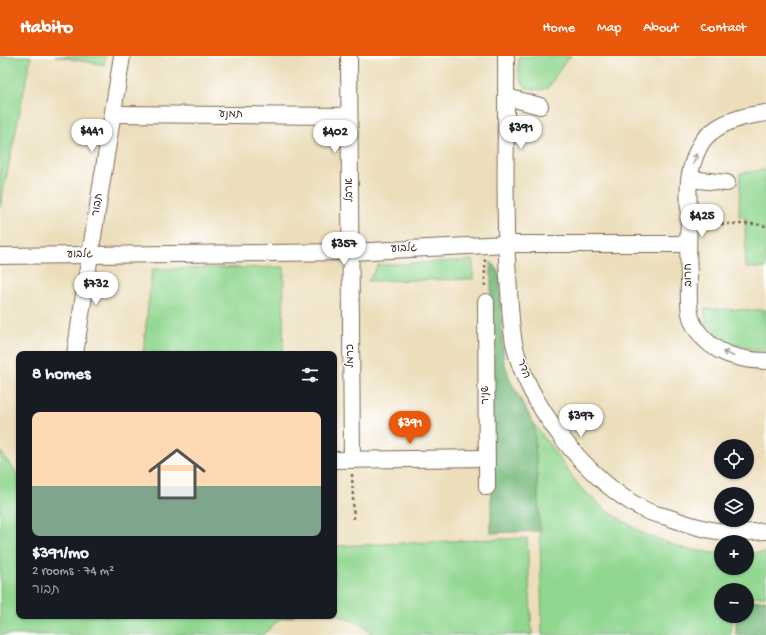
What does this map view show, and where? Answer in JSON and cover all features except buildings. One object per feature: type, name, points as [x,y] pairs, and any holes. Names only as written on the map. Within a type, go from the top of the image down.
[{"type":"street","name":"תבור","points":[[76,351],[90,255],[122,56]]},
{"type":"street","name":"ארבל","points":[[349,56],[351,252]]},
{"type":"street","name":"הדר","points":[[506,56],[506,244],[511,319],[515,344],[523,372],[534,395],[546,416],[584,463],[613,490],[644,510],[694,526],[712,530],[727,532],[766,531]]},
{"type":"street","points":[[507,97],[540,106]]},
{"type":"street","name":"חרוב","points":[[766,113],[732,120],[704,138],[696,154],[690,174],[688,244],[690,315],[696,329],[702,337],[715,348],[728,355],[741,359],[766,361]]},
{"type":"street","name":"תמנע","points":[[113,114],[349,116]]},
{"type":"street","points":[[690,179],[727,183]]},
{"type":"street","name":"גלבוע","points":[[0,256],[351,252],[506,244],[688,244]]},
{"type":"street","name":"כרמל","points":[[351,252],[352,460]]},
{"type":"street","name":"שניר","points":[[486,302],[487,487]]},
{"type":"street","points":[[337,460],[487,458]]},
{"type":"path","points":[[689,224],[749,224],[766,226]]},
{"type":"path","points":[[483,245],[485,252],[486,302]]},
{"type":"path","points":[[352,460],[354,522]]},
{"type":"green space","points":[[0,56],[31,56],[0,208]]},
{"type":"green space","points":[[55,56],[106,56],[104,65]]},
{"type":"green space","points":[[519,56],[571,56],[564,63],[548,88],[540,90],[526,88],[523,84],[519,73]]},
{"type":"green space","points":[[766,170],[766,268],[746,268],[745,217],[739,217],[740,173]]},
{"type":"green space","points":[[473,260],[473,279],[368,281],[378,265]]},
{"type":"green space","points":[[491,262],[496,267],[500,278],[504,361],[511,382],[534,424],[540,531],[491,533]]},
{"type":"green space","points":[[284,267],[283,351],[143,351],[152,269]]},
{"type":"green space","points":[[704,309],[766,310],[766,351],[732,344],[715,333],[706,323]]},
{"type":"green space","points":[[534,424],[580,487],[606,510],[642,533],[685,549],[714,553],[714,575],[754,575],[754,553],[766,552],[766,596],[754,597],[754,583],[714,583],[714,623],[732,623],[730,630],[731,635],[542,635],[540,531]]},
{"type":"green space","points":[[0,451],[16,472],[16,619],[280,619],[263,635],[0,635]]},
{"type":"green space","points":[[527,538],[532,635],[372,635],[364,625],[337,615],[337,546]]},
{"type":"green space","points":[[766,600],[766,635],[736,635],[736,623],[754,623],[754,601]]}]
